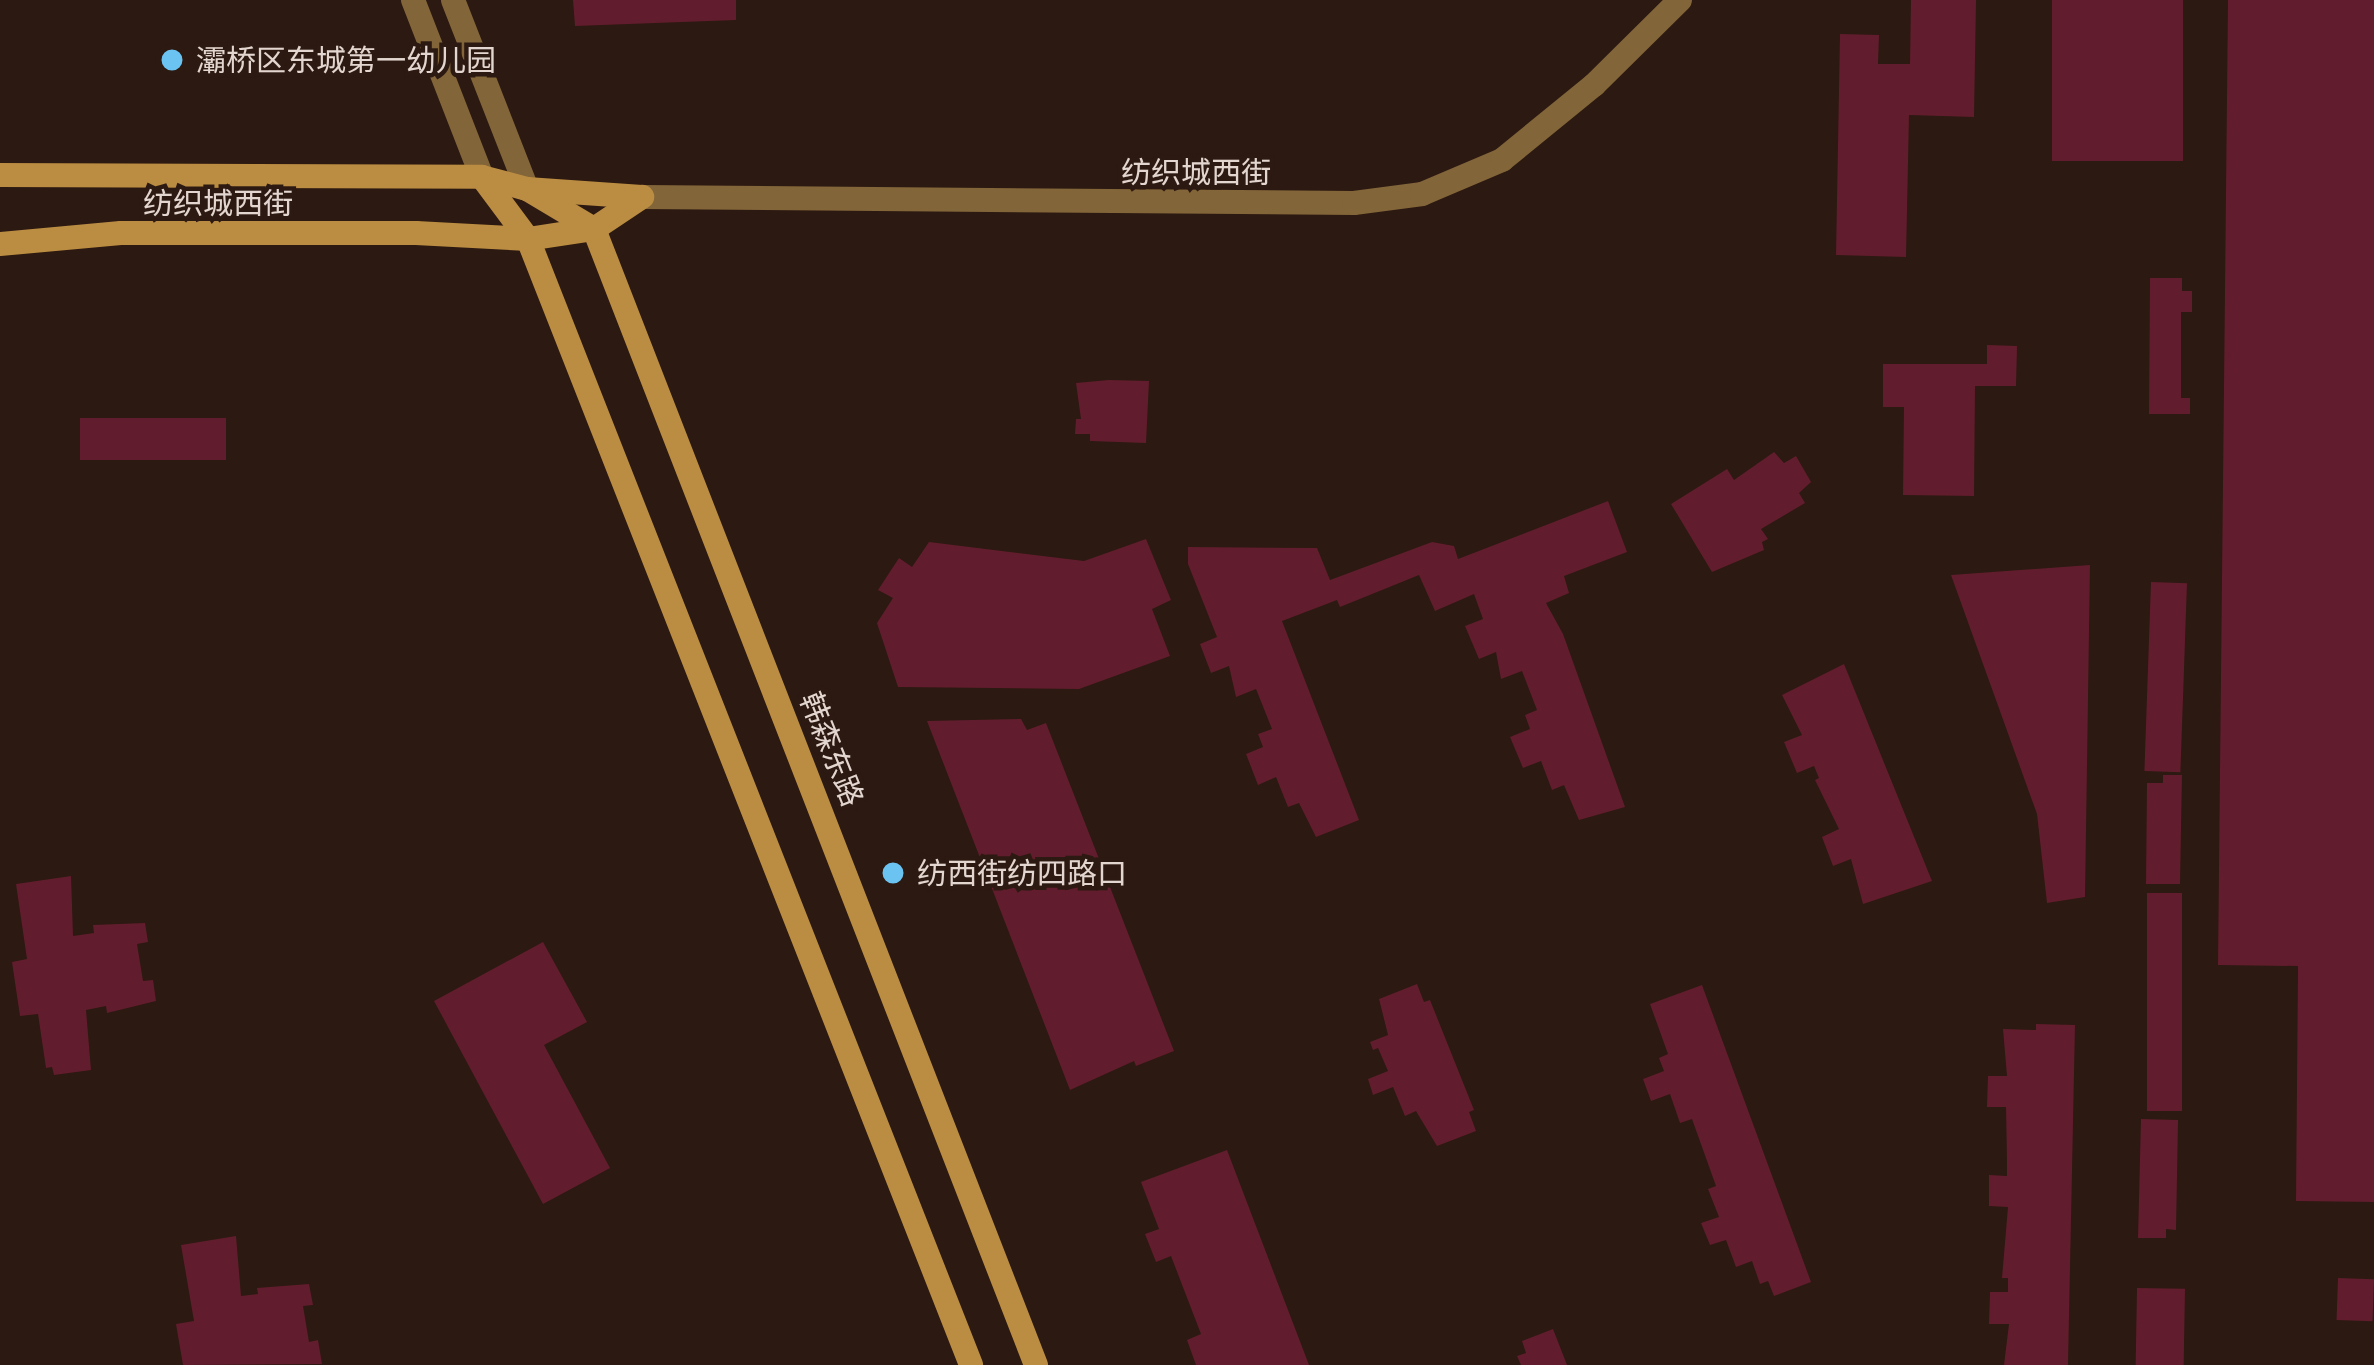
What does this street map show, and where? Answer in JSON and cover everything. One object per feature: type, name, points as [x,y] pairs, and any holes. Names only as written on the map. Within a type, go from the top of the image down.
[{"type":"main road","name":"纺织城西街","points":[[0,175],[482,177],[527,189],[642,197]]},
{"type":"main road","points":[[482,177],[527,239],[971,1365]]},
{"type":"main road","points":[[527,189],[594,229]]},
{"type":"main road","name":"纺织城西街","points":[[0,244],[121,233],[416,232],[527,239],[594,229],[642,197]]},
{"type":"main road","name":"韩森东路","points":[[594,229],[1036,1365]]},
{"type":"street","points":[[413,0],[482,177]]},
{"type":"street","points":[[453,0],[527,189]]},
{"type":"street","name":"纺织城西街","points":[[642,197],[1354,203],[1422,194],[1502,160],[1594,85],[1680,0]]},
{"type":"building","points":[[573,0],[736,0],[736,20],[575,26]]},
{"type":"building","points":[[1911,0],[1976,0],[1974,117],[1909,115],[1906,257],[1836,255],[1840,34],[1879,35],[1878,64],[1910,64]]},
{"type":"building","points":[[2052,0],[2183,0],[2183,161],[2052,161]]},
{"type":"building","points":[[2228,0],[2374,0],[2374,1202],[2296,1201],[2298,966],[2218,965]]},
{"type":"building","points":[[2150,278],[2182,278],[2182,291],[2192,291],[2192,312],[2181,312],[2181,398],[2190,398],[2190,414],[2149,414]]},
{"type":"building","points":[[1987,345],[2017,346],[2016,386],[1975,386],[1974,496],[1903,495],[1904,407],[1883,407],[1883,364],[1987,364]]},
{"type":"building","points":[[1149,381],[1146,443],[1090,441],[1090,434],[1075,434],[1076,419],[1081,419],[1076,383]]},
{"type":"building","points":[[80,418],[226,418],[226,460],[80,460]]},
{"type":"building","points":[[1774,452],[1784,463],[1796,456],[1811,482],[1799,493],[1805,503],[1761,529],[1768,539],[1762,542],[1764,550],[1712,572],[1671,504],[1727,469],[1734,480]]},
{"type":"building","points":[[1608,501],[1627,552],[1564,576],[1569,593],[1546,603],[1563,634],[1625,807],[1579,820],[1564,785],[1552,790],[1541,761],[1523,768],[1510,737],[1530,729],[1525,715],[1537,710],[1522,671],[1501,679],[1496,652],[1479,659],[1465,626],[1483,619],[1474,594],[1435,611],[1419,575],[1340,607],[1337,600],[1282,621],[1359,820],[1316,837],[1299,803],[1288,807],[1276,777],[1258,785],[1246,754],[1263,747],[1258,734],[1272,729],[1256,689],[1236,697],[1229,666],[1211,673],[1200,644],[1217,637],[1188,564],[1188,547],[1317,548],[1330,580],[1432,542],[1454,546],[1458,559]]},
{"type":"building","points":[[1146,539],[1171,600],[1152,609],[1170,656],[1079,689],[898,687],[877,623],[893,598],[878,590],[899,558],[912,567],[929,542],[1084,561]]},
{"type":"building","points":[[2090,565],[2085,897],[2047,903],[2037,814],[1951,575]]},
{"type":"building","points":[[2151,582],[2187,583],[2180,772],[2144,771]]},
{"type":"building","points":[[1844,664],[1932,881],[1863,904],[1851,859],[1833,866],[1822,837],[1839,829],[1815,780],[1819,778],[1814,766],[1797,773],[1784,742],[1802,735],[1782,695]]},
{"type":"building","points":[[1021,719],[1027,730],[1046,723],[1174,1051],[1136,1066],[1134,1061],[1070,1090],[927,721]]},
{"type":"building","points":[[2163,775],[2182,775],[2180,884],[2146,884],[2147,783],[2163,783]]},
{"type":"building","points":[[71,876],[73,936],[94,933],[93,925],[145,923],[148,942],[137,944],[143,981],[153,980],[156,1001],[107,1013],[106,1006],[86,1010],[91,1070],[54,1075],[52,1067],[46,1068],[38,1014],[20,1016],[12,962],[27,959],[16,884]]},
{"type":"building","points":[[2147,893],[2182,893],[2182,1111],[2147,1111]]},
{"type":"building","points":[[543,942],[587,1022],[544,1045],[610,1168],[543,1204],[434,1001]]},
{"type":"building","points":[[1417,984],[1424,1002],[1430,1000],[1474,1110],[1469,1112],[1476,1131],[1437,1146],[1416,1111],[1405,1116],[1393,1087],[1373,1095],[1368,1079],[1388,1071],[1378,1048],[1373,1050],[1370,1042],[1388,1035],[1379,999]]},
{"type":"building","points":[[1702,985],[1811,1282],[1774,1296],[1768,1281],[1760,1284],[1752,1261],[1736,1267],[1726,1240],[1710,1245],[1701,1223],[1719,1217],[1708,1189],[1716,1186],[1692,1119],[1680,1123],[1670,1094],[1651,1101],[1643,1079],[1664,1071],[1659,1058],[1668,1054],[1650,1004]]},
{"type":"building","points":[[2036,1024],[2075,1025],[2068,1365],[2004,1365],[2009,1324],[1989,1324],[1990,1292],[2008,1292],[2008,1278],[2002,1278],[2008,1207],[1989,1206],[1989,1175],[2007,1176],[2006,1107],[1987,1107],[1988,1076],[2007,1076],[2003,1029],[2036,1030]]},
{"type":"building","points":[[2141,1119],[2178,1120],[2176,1230],[2166,1229],[2166,1238],[2138,1238]]},
{"type":"building","points":[[1227,1150],[1309,1365],[1196,1365],[1187,1340],[1201,1334],[1171,1256],[1156,1262],[1145,1234],[1159,1229],[1141,1182]]},
{"type":"building","points":[[236,1236],[241,1296],[258,1294],[257,1288],[309,1284],[313,1305],[303,1306],[309,1342],[318,1340],[322,1364],[183,1365],[176,1324],[194,1321],[181,1245]]},
{"type":"building","points":[[2338,1278],[2374,1279],[2373,1321],[2337,1320]]},
{"type":"building","points":[[2137,1288],[2185,1289],[2184,1365],[2136,1365]]},
{"type":"building","points":[[1553,1329],[1567,1365],[1521,1365],[1517,1356],[1526,1353],[1522,1341]]},
{"type":"place","name":"灞桥区东城第一幼儿园","points":[[172,60]]},
{"type":"place","name":"纺西街纺四路口","points":[[893,873]]}]
